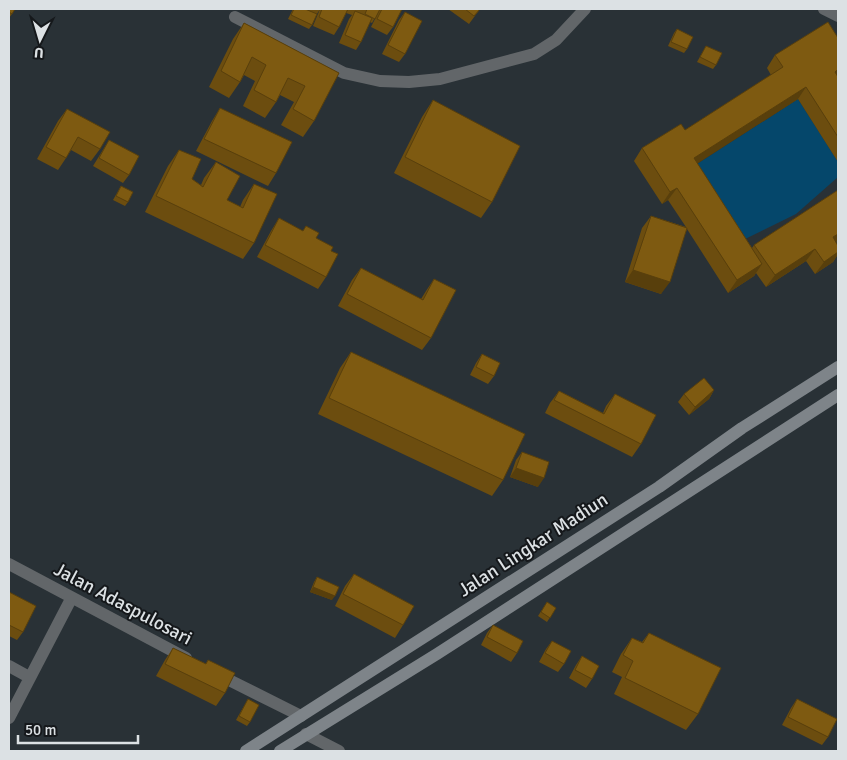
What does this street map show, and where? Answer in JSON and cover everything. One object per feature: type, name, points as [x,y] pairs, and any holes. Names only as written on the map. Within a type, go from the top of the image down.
[{"type":"main road","name":"Jalan Lingkar Madiun","points":[[246,751],[659,486],[742,428],[838,367]]},
{"type":"main road","name":"Jalan Lingkar Madiun","points":[[280,751],[437,654],[838,395]]},
{"type":"street","points":[[235,17],[344,73],[380,82],[409,82],[440,79],[534,54],[556,40],[585,9]]},
{"type":"street","points":[[824,9],[838,16]]},
{"type":"street","name":"Jalan Adaspulosari","points":[[9,564],[71,599],[301,716]]},
{"type":"street","points":[[9,718],[71,599]]},
{"type":"street","points":[[9,666],[29,677]]},
{"type":"street","points":[[306,734],[339,751]]},
{"type":"shaded area","points":[[798,99],[838,162],[838,177],[796,214],[739,242],[686,171]]},
{"type":"building","points":[[9,9],[15,9],[12,14],[9,12]]},
{"type":"building","points":[[294,9],[305,9],[317,14],[312,25],[291,15]]},
{"type":"building","points":[[322,9],[348,9],[339,27],[319,17]]},
{"type":"building","points":[[367,9],[380,9],[375,19],[365,14]]},
{"type":"building","points":[[382,9],[402,9],[393,27],[377,19]]},
{"type":"building","points":[[465,9],[480,9],[474,16]]},
{"type":"building","points":[[355,11],[372,18],[361,42],[345,35]]},
{"type":"building","points":[[405,12],[422,21],[405,54],[388,45]]},
{"type":"building","points":[[828,22],[838,38],[838,69],[835,72],[838,77],[838,137],[806,87],[694,158],[762,264],[737,280],[677,188],[670,192],[642,148],[681,124],[685,130],[783,67],[775,55]]},
{"type":"building","points":[[244,23],[339,73],[314,121],[293,109],[305,86],[288,78],[276,102],[254,90],[266,65],[252,57],[240,82],[221,71]]},
{"type":"building","points":[[677,29],[693,37],[687,49],[671,42]]},
{"type":"building","points":[[706,46],[722,53],[716,65],[700,57]]},
{"type":"building","points":[[433,100],[520,146],[492,202],[405,157]]},
{"type":"building","points":[[220,108],[292,142],[276,173],[204,139]]},
{"type":"building","points":[[67,109],[110,132],[100,149],[78,137],[66,158],[46,147]]},
{"type":"building","points":[[109,140],[139,156],[129,175],[99,158]]},
{"type":"building","points":[[179,150],[201,159],[192,179],[203,187],[216,162],[240,176],[227,200],[243,208],[254,184],[277,194],[254,243],[156,196]]},
{"type":"building","points":[[121,186],[133,192],[128,202],[116,196]]},
{"type":"building","points":[[838,190],[838,234],[833,237],[838,246],[838,252],[824,262],[815,249],[775,275],[754,245]]},
{"type":"building","points":[[651,216],[687,228],[670,282],[633,270]]},
{"type":"building","points":[[279,218],[303,231],[306,226],[319,233],[316,238],[333,247],[331,251],[338,254],[326,277],[265,245]]},
{"type":"building","points":[[361,268],[423,300],[434,279],[456,290],[431,338],[347,294]]},
{"type":"building","points":[[351,352],[525,434],[503,480],[329,398]]},
{"type":"building","points":[[482,354],[500,363],[494,376],[476,367]]},
{"type":"building","points":[[704,378],[714,390],[695,407],[684,394]]},
{"type":"building","points":[[559,391],[604,414],[615,394],[656,415],[641,444],[554,400]]},
{"type":"building","points":[[522,452],[549,462],[544,478],[516,468]]},
{"type":"building","points":[[354,574],[414,606],[403,625],[343,594]]},
{"type":"building","points":[[317,577],[339,587],[335,596],[313,587]]},
{"type":"building","points":[[9,592],[36,606],[23,632],[9,625]]},
{"type":"building","points":[[547,602],[556,608],[550,618],[541,612]]},
{"type":"building","points":[[493,625],[523,641],[517,653],[487,637]]},
{"type":"building","points":[[649,633],[721,668],[698,714],[625,678],[633,661],[623,655],[632,638],[643,643]]},
{"type":"building","points":[[552,641],[571,651],[564,664],[545,653]]},
{"type":"building","points":[[173,648],[206,664],[208,660],[235,673],[225,693],[165,664]]},
{"type":"building","points":[[582,656],[599,666],[592,679],[575,670]]},
{"type":"building","points":[[248,699],[259,705],[250,722],[239,716]]},
{"type":"building","points":[[797,699],[837,719],[828,737],[788,717]]}]
